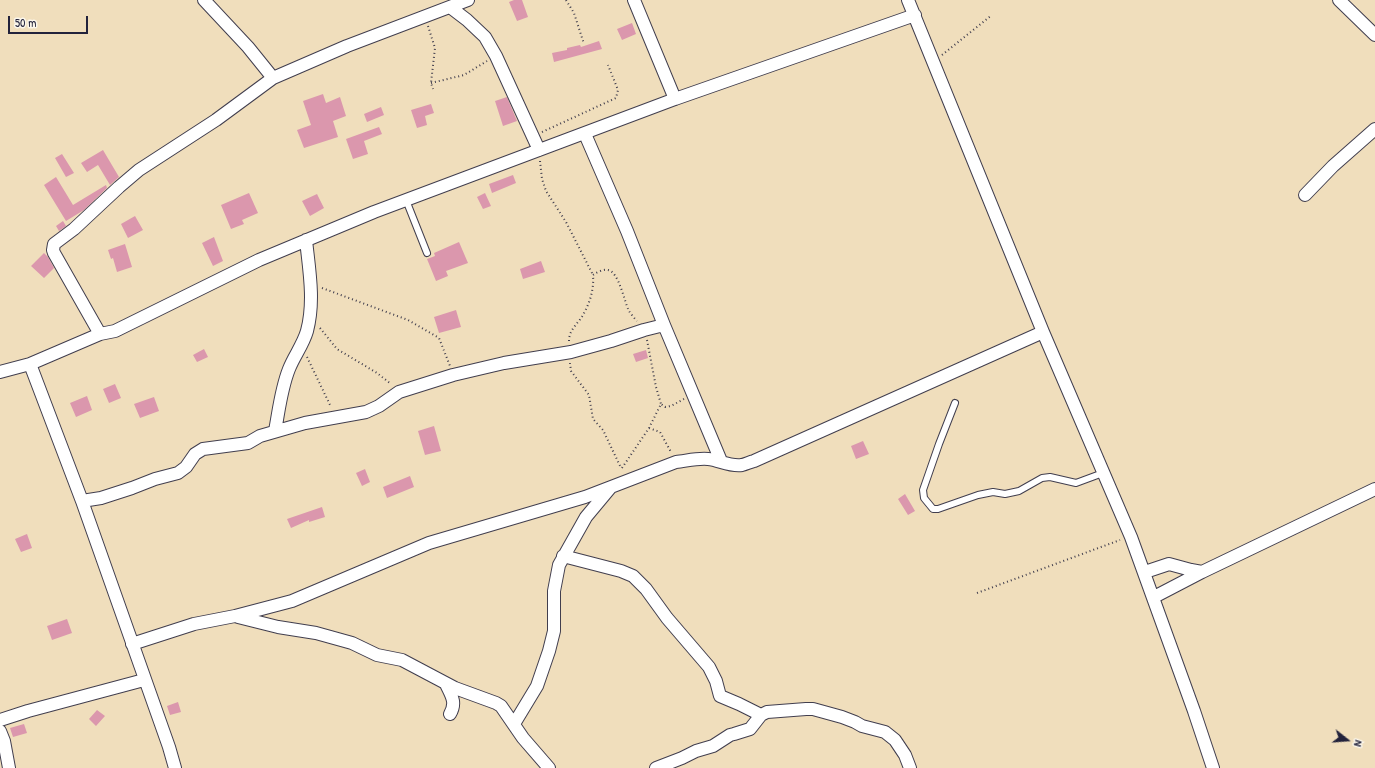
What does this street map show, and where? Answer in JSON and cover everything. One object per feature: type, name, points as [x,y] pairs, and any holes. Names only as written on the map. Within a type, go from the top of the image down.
[{"type":"street","points":[[204,0],[248,47],[273,78]]},
{"type":"street","points":[[100,334],[54,253],[54,244],[74,229],[139,170],[216,120],[273,78],[347,46],[468,0]]},
{"type":"street","points":[[634,0],[675,99]]},
{"type":"street","points":[[908,0],[1043,332],[1145,572],[1194,711],[1212,768]]},
{"type":"street","points":[[1339,0],[1375,35]]},
{"type":"street","points":[[450,7],[468,20],[485,37],[496,56],[539,150]]},
{"type":"street","points":[[0,372],[30,364],[100,334],[115,331],[259,260],[406,200],[675,99],[914,15]]},
{"type":"street","points":[[1305,195],[1333,166],[1375,129]]},
{"type":"street","points":[[585,134],[627,231],[721,461]]},
{"type":"street","points":[[275,431],[283,383],[289,367],[302,345],[310,314],[311,284],[306,240]]},
{"type":"street","points":[[82,501],[107,496],[155,479],[178,473],[186,467],[194,454],[203,449],[248,443],[260,436],[275,431],[320,420],[366,412],[380,406],[399,392],[453,375],[504,363],[571,352],[664,324]]},
{"type":"street","points":[[132,644],[194,624],[235,616],[292,601],[429,543],[585,497],[676,462],[706,459],[721,461],[731,465],[742,465],[754,461],[1043,332]]},
{"type":"street","points":[[30,364],[82,501],[144,680],[169,747],[175,768]]},
{"type":"street","points":[[514,724],[537,686],[554,631],[554,591],[559,565],[586,517],[612,486]]},
{"type":"street","points":[[1154,597],[1202,572],[1375,490]]},
{"type":"street","points":[[563,556],[622,571],[632,576],[646,589],[667,618],[709,666],[716,681],[720,696],[760,715]]},
{"type":"street","points":[[1145,572],[1169,564],[1202,572]]},
{"type":"street","points":[[235,616],[278,627],[316,633],[352,643],[377,655],[402,660],[463,692],[496,703],[501,706],[523,738],[549,768]]},
{"type":"street","points":[[0,720],[144,680]]},
{"type":"street","points":[[446,684],[454,705],[450,714]]},
{"type":"street","points":[[656,768],[696,751],[713,746],[730,734],[750,729],[760,715],[767,712],[813,709],[855,722],[862,726],[885,732],[895,740],[906,755],[910,768]]},
{"type":"street","points":[[0,731],[4,741],[9,768]]},
{"type":"lane","points":[[406,200],[427,253]]},
{"type":"lane","points":[[955,403],[923,490],[924,498],[933,509],[938,509],[978,495],[993,492],[1005,494],[1019,491],[1042,478],[1050,477],[1076,482],[1103,473]]},
{"type":"path","points":[[566,0],[574,13],[584,44]]},
{"type":"path","points":[[933,62],[992,15]]},
{"type":"path","points":[[424,17],[435,48],[431,83],[433,90]]},
{"type":"path","points":[[431,83],[464,75],[496,56]]},
{"type":"path","points":[[533,136],[616,98],[618,90],[608,65]]},
{"type":"path","points":[[539,150],[542,179],[546,191],[566,222],[593,275],[594,286],[585,312],[579,322],[572,328],[569,335],[571,371],[589,396],[594,419],[603,430],[621,468]]},
{"type":"path","points":[[593,275],[606,269]]},
{"type":"path","points":[[311,284],[408,320],[439,338],[453,375]]},
{"type":"path","points":[[310,314],[320,329],[337,349],[377,373],[399,392]]},
{"type":"path","points":[[302,345],[336,418]]},
{"type":"path","points":[[612,486],[621,468],[649,428],[661,404],[665,407],[671,406],[694,394]]},
{"type":"path","points":[[649,428],[660,432],[676,462]]},
{"type":"path","points":[[977,593],[1131,537]]},
{"type":"building","points":[[514,0],[522,0],[528,17],[517,21],[509,2]]},
{"type":"building","points":[[632,23],[636,34],[622,40],[617,29]]},
{"type":"building","points":[[599,41],[602,49],[554,62],[552,53],[567,50],[567,48],[580,45],[581,47]]},
{"type":"building","points":[[323,94],[326,103],[340,97],[346,116],[333,121],[338,137],[304,148],[297,130],[311,125],[303,101]]},
{"type":"building","points":[[507,97],[517,121],[503,126],[495,101]]},
{"type":"building","points":[[431,104],[434,113],[425,116],[427,125],[417,128],[411,110]]},
{"type":"building","points":[[381,107],[384,115],[367,122],[364,114]]},
{"type":"building","points":[[379,127],[382,134],[364,141],[368,154],[353,159],[346,139]]},
{"type":"building","points":[[103,150],[119,177],[110,185],[98,165],[87,172],[81,163]]},
{"type":"building","points":[[62,154],[74,173],[66,177],[55,158]]},
{"type":"building","points":[[513,175],[516,183],[492,193],[489,184]]},
{"type":"building","points":[[56,177],[73,205],[106,185],[107,188],[84,210],[66,221],[44,185]]},
{"type":"building","points":[[249,193],[258,213],[242,220],[244,224],[231,229],[221,205]]},
{"type":"building","points":[[485,193],[491,206],[483,209],[477,197]]},
{"type":"building","points":[[317,194],[324,208],[310,216],[302,201]]},
{"type":"building","points":[[135,216],[143,230],[128,238],[121,224]]},
{"type":"building","points":[[63,221],[66,226],[59,231],[56,226]]},
{"type":"building","points":[[214,237],[223,261],[213,266],[202,243]]},
{"type":"building","points":[[459,242],[468,263],[446,271],[448,276],[436,281],[427,259],[435,256],[434,253]]},
{"type":"building","points":[[125,244],[132,267],[117,272],[113,258],[111,259],[108,250]]},
{"type":"building","points":[[44,253],[54,268],[44,278],[31,266]]},
{"type":"building","points":[[541,261],[545,272],[523,279],[520,269]]},
{"type":"building","points":[[456,310],[461,327],[439,333],[434,317]]},
{"type":"building","points":[[204,349],[208,357],[197,362],[193,355]]},
{"type":"building","points":[[646,350],[648,358],[636,362],[633,354]]},
{"type":"building","points":[[115,384],[121,398],[109,403],[103,389]]},
{"type":"building","points":[[87,396],[92,410],[76,417],[70,403]]},
{"type":"building","points":[[154,397],[159,411],[140,418],[134,404]]},
{"type":"building","points":[[434,426],[441,451],[425,455],[418,431]]},
{"type":"building","points":[[863,441],[869,454],[856,459],[851,446]]},
{"type":"building","points":[[365,469],[370,482],[362,486],[356,473]]},
{"type":"building","points":[[410,476],[414,487],[387,498],[383,487]]},
{"type":"building","points":[[905,494],[915,511],[908,515],[898,499]]},
{"type":"building","points":[[322,507],[325,517],[309,522],[309,520],[291,528],[287,519]]},
{"type":"building","points":[[27,534],[32,548],[21,552],[15,539]]},
{"type":"building","points":[[67,619],[72,633],[52,640],[47,626]]},
{"type":"building","points":[[178,702],[181,712],[170,715],[167,706]]},
{"type":"building","points":[[97,710],[105,716],[96,726],[89,719]]},
{"type":"building","points":[[24,724],[27,733],[13,737],[10,728]]}]
